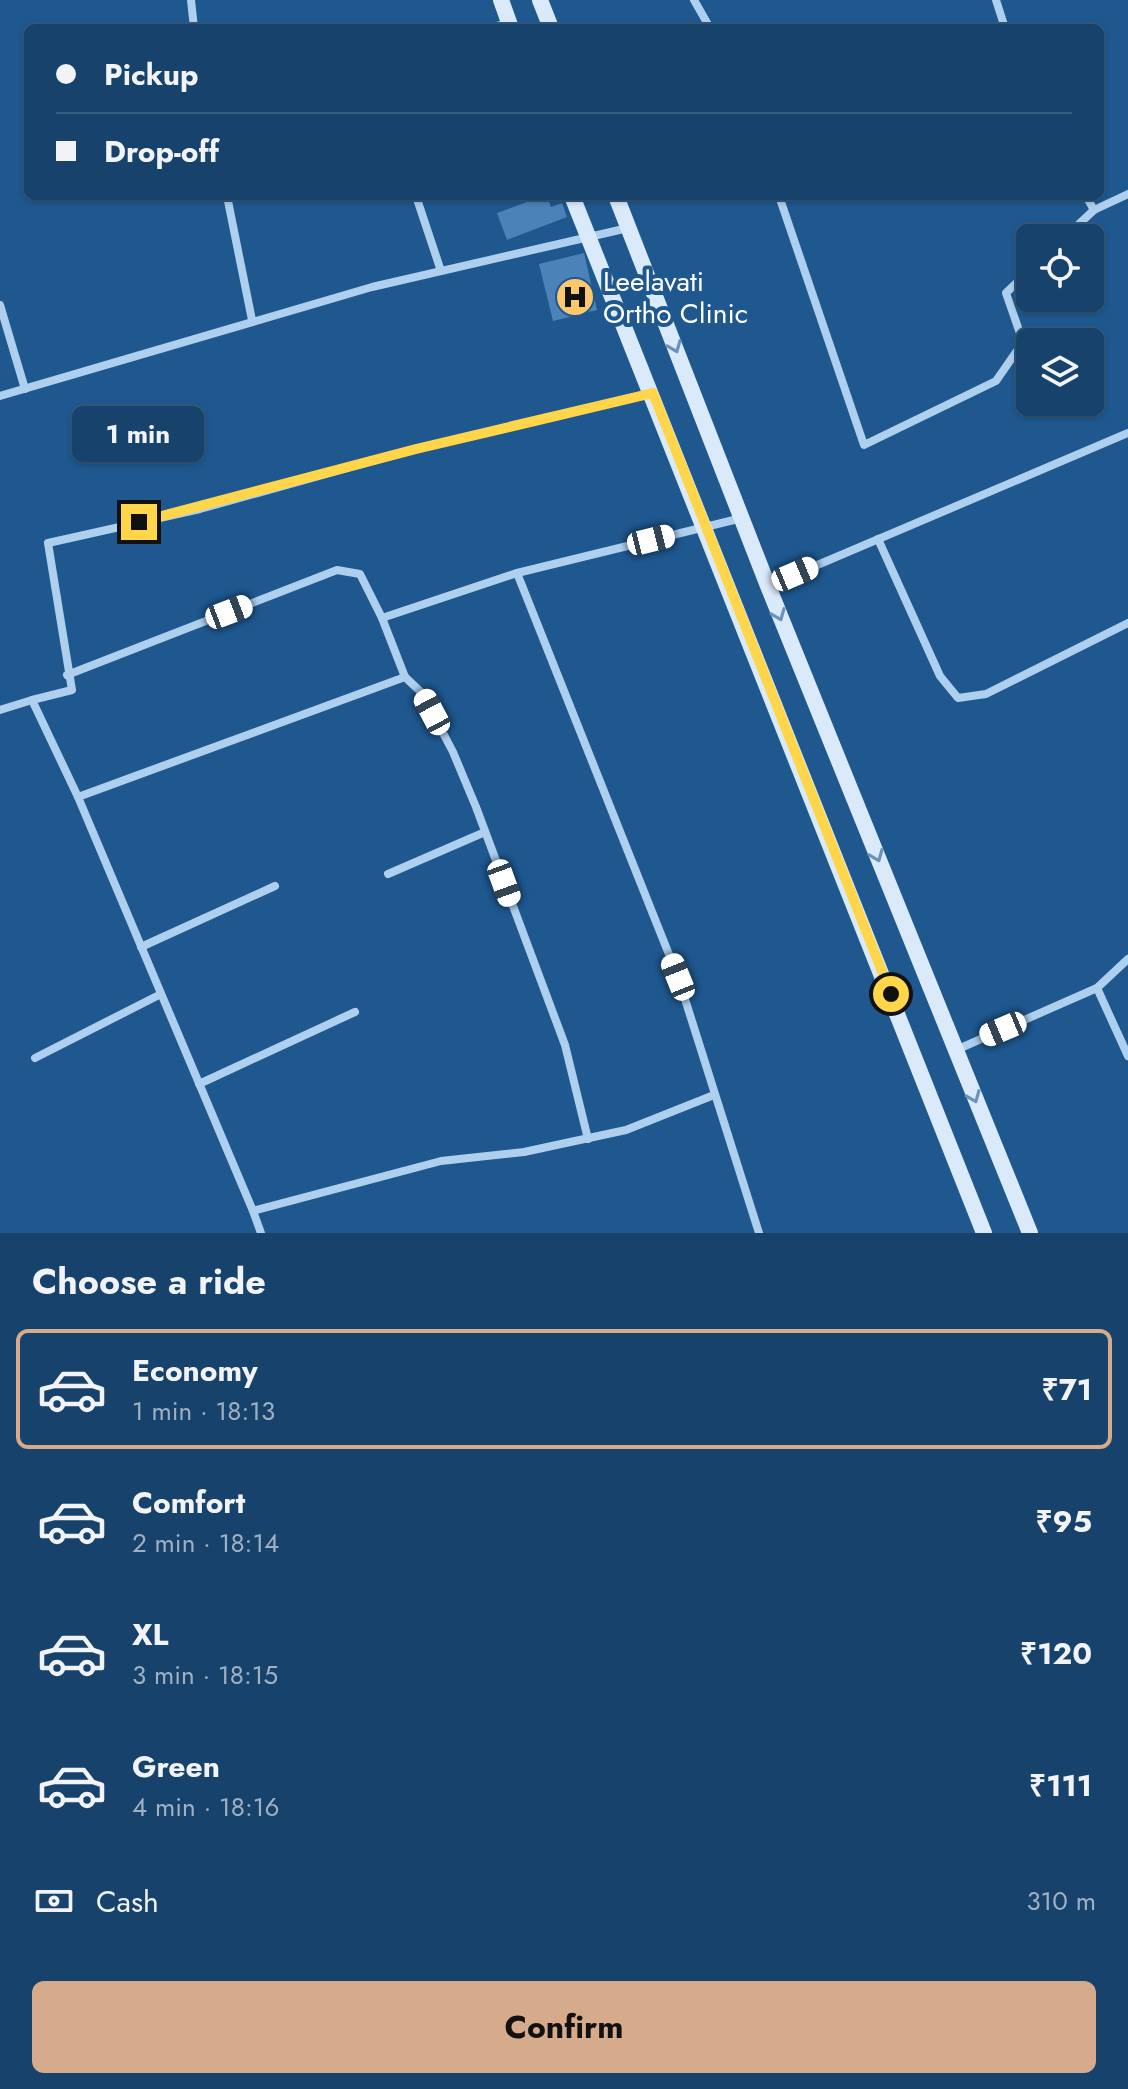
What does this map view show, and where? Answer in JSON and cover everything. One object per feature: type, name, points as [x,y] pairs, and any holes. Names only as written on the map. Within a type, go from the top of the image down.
[{"type":"main road","points":[[501,0],[510,24]]},
{"type":"main road","points":[[540,0],[549,24]]},
{"type":"main road","points":[[573,200],[628,345],[653,393],[984,1233]]},
{"type":"main road","points":[[618,200],[768,586],[1030,1233]]},
{"type":"street","points":[[191,0],[194,24]]},
{"type":"street","points":[[694,0],[708,24]]},
{"type":"street","points":[[996,0],[1004,24]]},
{"type":"street","points":[[1079,224],[1094,210],[1128,194]]},
{"type":"street","points":[[228,200],[252,320]]},
{"type":"street","points":[[417,200],[440,268]]},
{"type":"street","points":[[780,200],[864,445],[996,381],[1023,342],[1006,293],[1016,283]]},
{"type":"street","points":[[1088,200],[1094,210]]},
{"type":"street","points":[[0,396],[252,320],[440,268],[628,228]]},
{"type":"street","points":[[0,305],[25,389]]},
{"type":"street","points":[[0,710],[72,690],[67,675],[48,543],[200,509],[416,449],[653,393]]},
{"type":"street","points":[[768,586],[1128,433]]},
{"type":"street","points":[[382,618],[517,573],[742,518]]},
{"type":"street","points":[[878,539],[940,676],[958,698],[986,694],[1128,623]]},
{"type":"street","points":[[67,675],[337,570],[360,574],[382,618],[405,677],[422,693],[453,752],[565,1045],[588,1139]]},
{"type":"street","points":[[517,573],[678,977],[759,1233]]},
{"type":"street","points":[[78,797],[405,677]]},
{"type":"street","points":[[32,700],[78,797],[261,1233]]},
{"type":"street","points":[[388,874],[485,832]]},
{"type":"street","points":[[141,947],[275,886]]},
{"type":"street","points":[[955,1050],[1097,988],[1128,959]]},
{"type":"street","points":[[1097,988],[1128,1056]]},
{"type":"street","points":[[35,1058],[161,994]]},
{"type":"street","points":[[199,1084],[355,1012]]},
{"type":"street","points":[[253,1211],[441,1161],[524,1152],[626,1130],[714,1095]]},
{"type":"building","points":[[532,200],[548,200],[551,207],[562,203],[567,217],[507,240],[497,213]]},
{"type":"building","points":[[584,253],[597,310],[553,321],[539,264]]},
{"type":"place","name":"Leelavati Ortho Clinic","points":[[575,297]]},
{"type":"route","points":[[139,522],[200,509],[416,449],[653,393],[891,994]]}]
